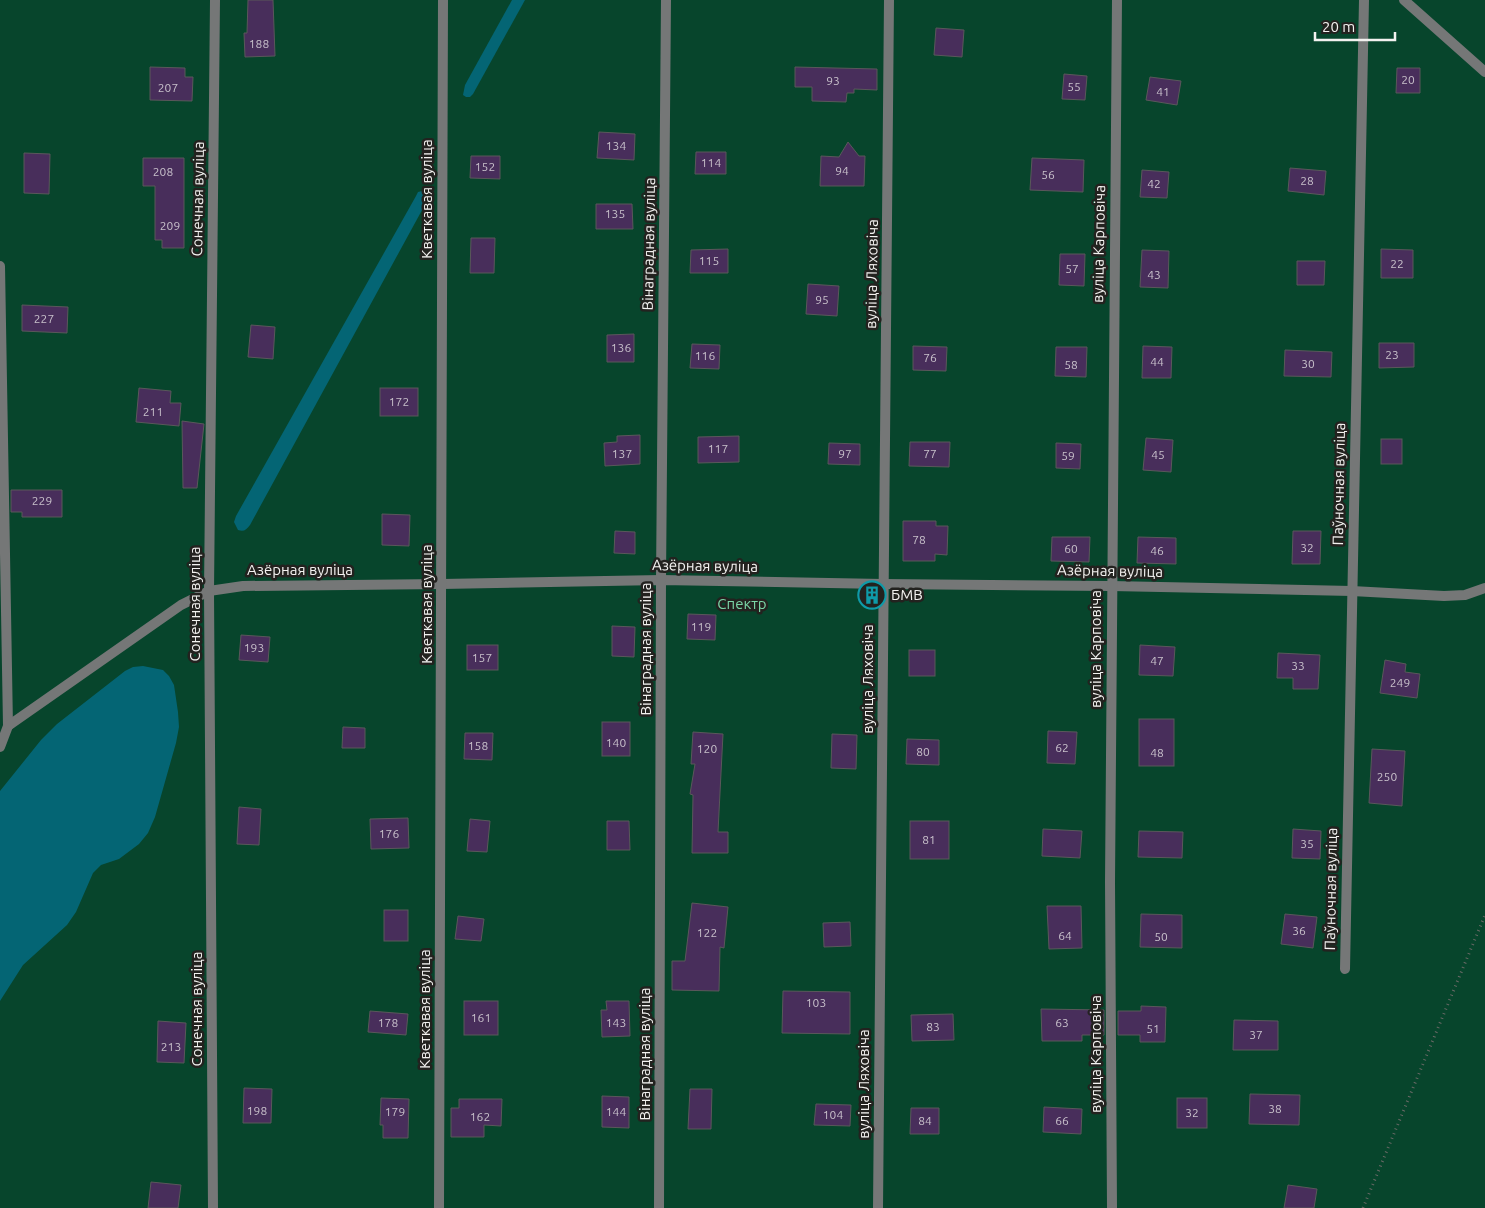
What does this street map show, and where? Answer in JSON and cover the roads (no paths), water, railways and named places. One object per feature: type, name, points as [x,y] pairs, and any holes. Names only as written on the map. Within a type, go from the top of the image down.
[{"type":"street","name":"Сонечная вуліца","points":[[213,1208],[209,591],[215,0]]},
{"type":"street","name":"Кветкавая вуліца","points":[[439,1208],[442,0]]},
{"type":"street","name":"Вінаградная вуліца","points":[[659,1208],[661,580],[666,0]]},
{"type":"street","name":"вуліца Ляховіча","points":[[878,1208],[889,0]]},
{"type":"street","name":"вуліца Карповіча","points":[[1112,1208],[1110,882],[1117,0]]},
{"type":"street","name":"Паўночная вуліца","points":[[1345,969],[1364,0]]},
{"type":"street","points":[[1404,0],[1485,72]]},
{"type":"street","points":[[0,266],[8,726],[0,748]]},
{"type":"street","name":"Азёрная вуліца","points":[[8,726],[181,605],[209,591],[243,586],[661,580],[1112,586],[1352,591],[1444,596],[1465,595],[1485,588]]},
{"type":"water","points":[[512,0],[525,0],[473,94],[470,97],[466,97],[463,95],[465,85]]},
{"type":"water","points":[[422,191],[427,194],[427,201],[250,525],[245,530],[238,530],[234,522],[236,516],[418,192]]},
{"type":"water","points":[[143,666],[163,670],[169,676],[174,685],[178,712],[179,727],[176,743],[155,817],[148,833],[139,844],[119,859],[101,865],[93,873],[76,912],[67,925],[23,965],[0,1001],[0,791],[41,740],[57,724],[125,671],[133,667]]},
{"type":"place","name":"БМВ","points":[[872,595]]},
{"type":"park label","name":"Спектр","points":[[742,604]]}]
